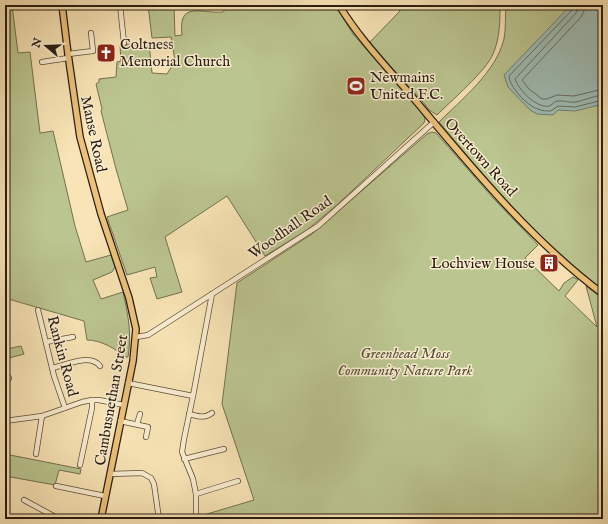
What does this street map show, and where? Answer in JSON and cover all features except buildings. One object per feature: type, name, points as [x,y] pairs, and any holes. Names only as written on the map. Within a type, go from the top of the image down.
[{"type":"main road","name":"Manse Road","points":[[62,5],[76,115],[82,144],[101,214],[118,264]]},
{"type":"main road","name":"Overtown Road","points":[[339,5],[361,38],[495,192],[539,238],[586,281],[603,294]]},
{"type":"main road","name":"Cambusnethan Street","points":[[100,519],[124,405],[136,337],[134,314],[118,264]]},
{"type":"street","points":[[120,5],[124,43]]},
{"type":"street","points":[[46,55],[44,61],[93,51],[91,33]]},
{"type":"street","name":"Woodhall Road","points":[[136,337],[148,334],[318,226],[434,122]]},
{"type":"street","points":[[196,519],[196,494],[193,479],[184,459],[182,446],[193,396],[210,296]]},
{"type":"street","name":"Rankin Road","points":[[38,310],[52,368],[65,408]]},
{"type":"street","points":[[46,342],[73,337]]},
{"type":"street","points":[[52,368],[84,360],[96,362],[100,366]]},
{"type":"street","points":[[128,383],[193,396]]},
{"type":"street","points":[[80,465],[92,408],[92,400]]},
{"type":"street","points":[[5,421],[42,416],[92,400],[100,400],[124,405]]},
{"type":"street","points":[[189,414],[207,417],[212,413]]},
{"type":"street","points":[[137,424],[140,414]]},
{"type":"street","points":[[36,454],[42,416]]},
{"type":"street","points":[[120,421],[148,427],[146,437]]},
{"type":"street","points":[[184,459],[224,449]]},
{"type":"street","points":[[110,474],[142,473],[151,478],[154,484],[159,519]]},
{"type":"street","points":[[196,494],[238,480]]},
{"type":"street","points":[[56,486],[105,496]]},
{"type":"street","points":[[24,500],[59,519]]},
{"type":"green space","points":[[5,5],[12,5],[18,53],[30,52],[40,133],[53,131],[75,226],[86,262],[111,255],[115,267],[112,272],[93,280],[101,299],[123,292],[128,316],[128,357],[103,343],[87,340],[84,321],[5,298]]},
{"type":"green space","points":[[148,5],[174,5],[175,36],[182,35],[182,24],[184,17],[187,13],[193,11],[223,12],[229,5],[335,5],[353,34],[423,114],[425,119],[424,123],[337,205],[307,230],[265,256],[227,196],[165,237],[182,292],[157,299],[150,278],[157,277],[155,267],[127,275],[107,217],[128,210],[101,111],[102,109],[96,84],[99,82],[99,79],[116,77],[117,62],[121,61],[120,45],[149,42],[152,73],[167,74],[175,61],[171,37],[152,38]]},
{"type":"green space","points":[[394,5],[500,5],[498,36],[493,54],[489,61],[476,77],[437,115],[429,110],[369,43],[400,11]]},
{"type":"green space","points":[[506,5],[603,5],[603,290],[580,272],[516,211],[439,122],[468,94],[494,63],[504,39]]},
{"type":"green space","name":"Greenhead Moss Community Nature Park","points":[[432,132],[436,133],[493,198],[538,245],[525,258],[559,291],[564,283],[573,277],[578,280],[565,296],[597,327],[586,286],[603,299],[603,519],[206,519],[207,514],[254,500],[222,404],[237,283],[312,234],[427,134]]},
{"type":"green space","points":[[21,346],[24,354],[5,359],[5,347],[7,349]]},
{"type":"green space","points":[[5,454],[81,469],[80,474],[59,470],[55,485],[5,476]]},
{"type":"water","points":[[571,5],[603,5],[603,104],[575,111],[558,110],[553,115],[537,114],[530,110],[508,87],[504,75]]},
{"type":"place","name":"Coltness Memorial Church","points":[[106,53]]},
{"type":"place","name":"Newmains United F.C.","points":[[356,86]]},
{"type":"place","name":"Lochview House","points":[[549,263]]}]
